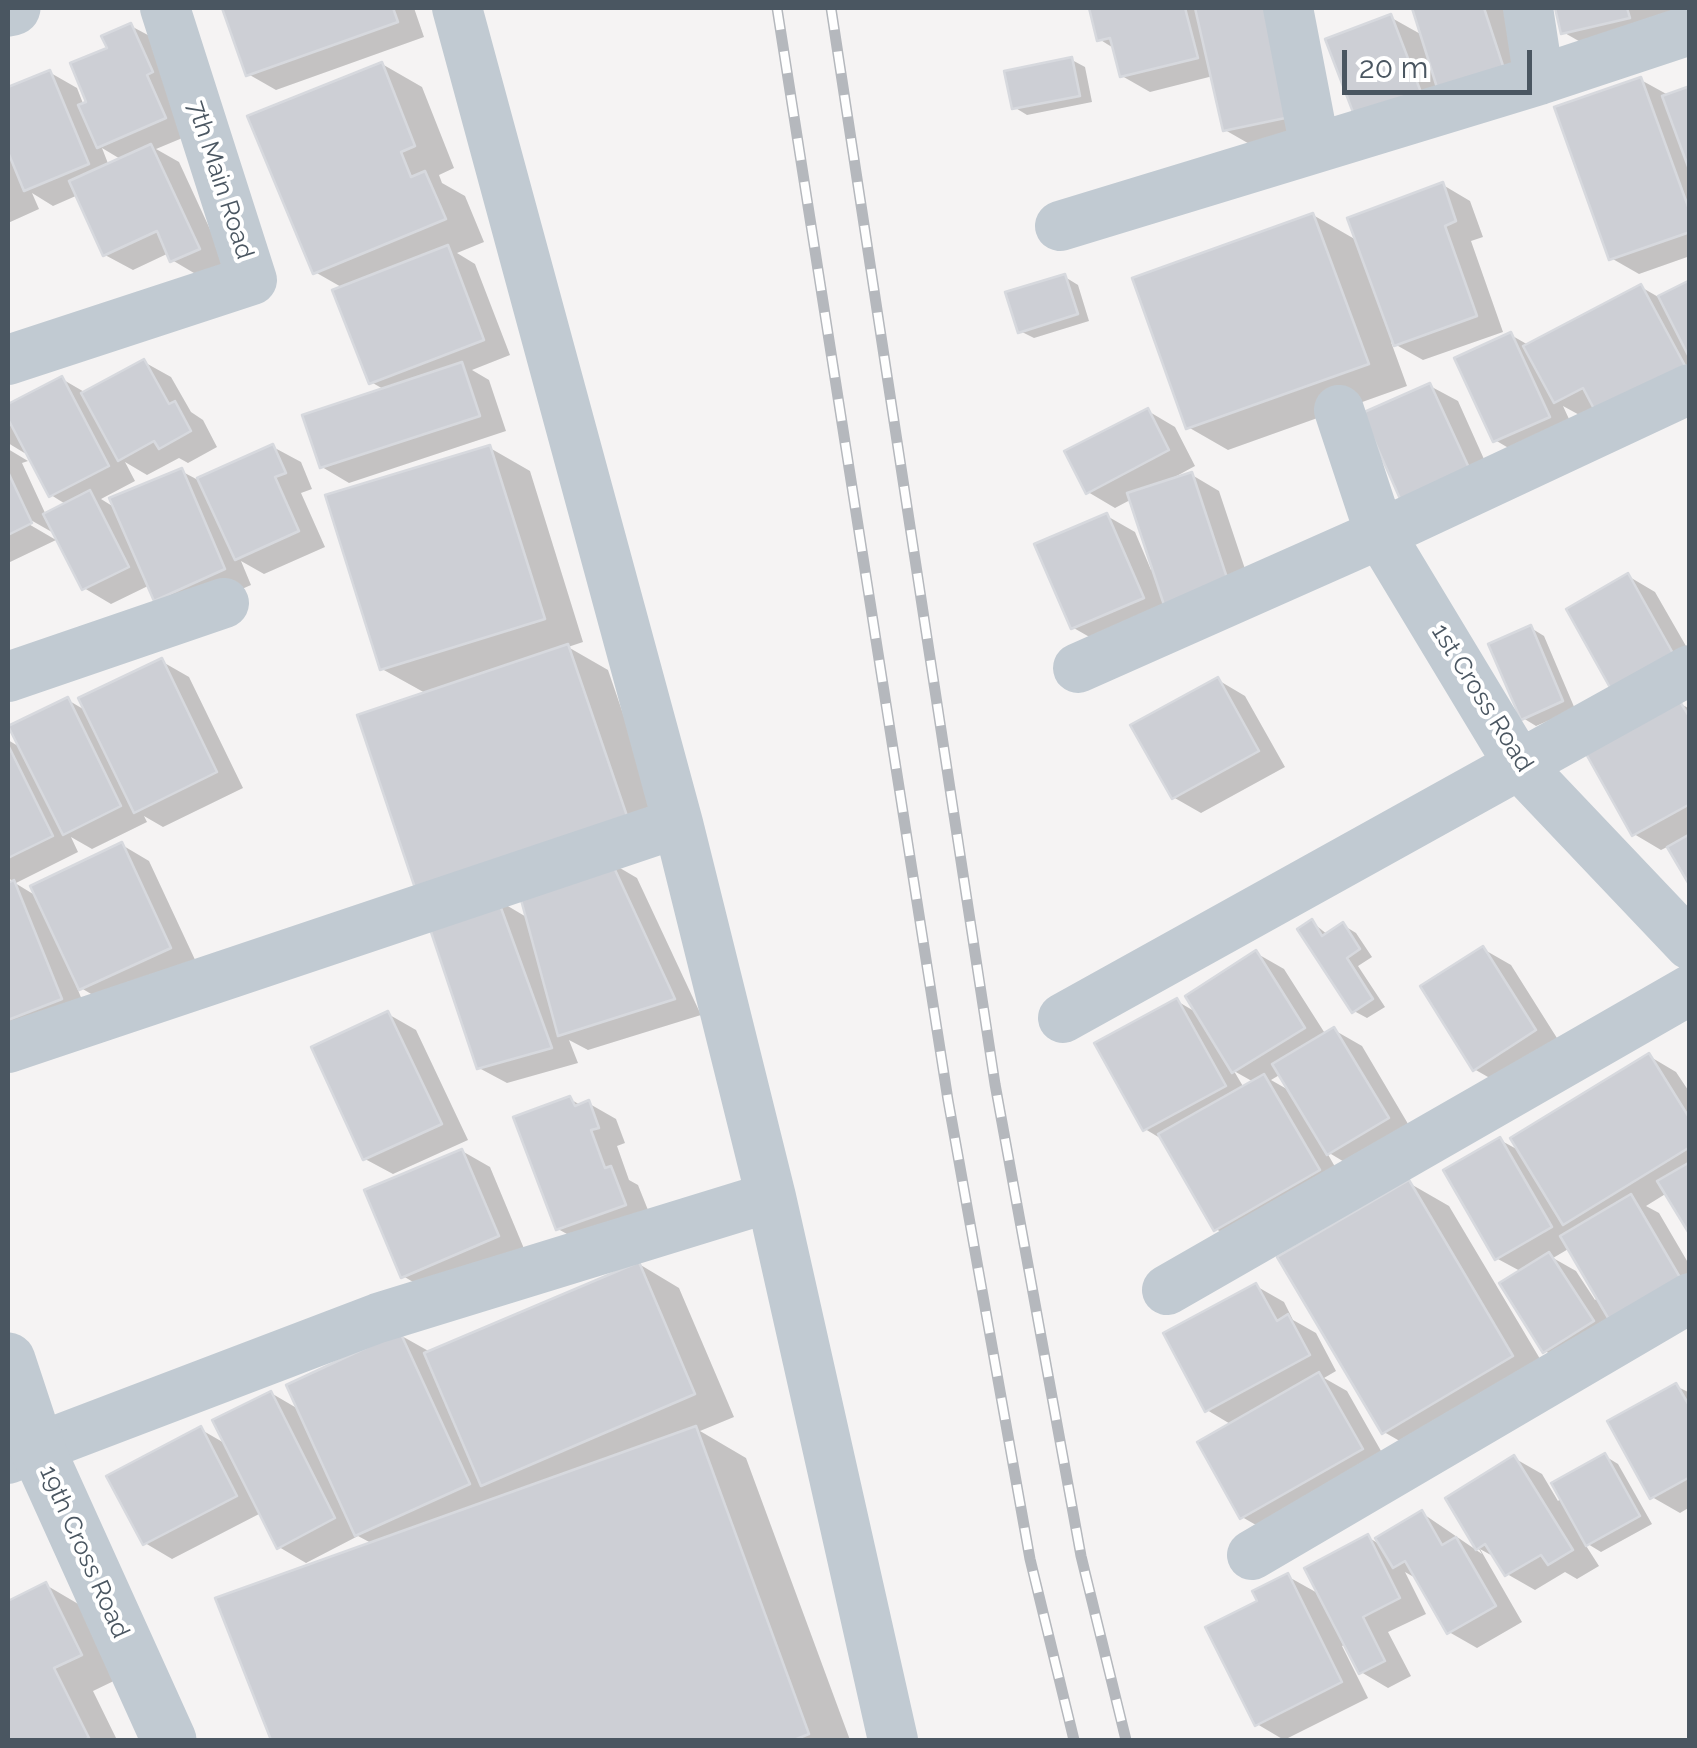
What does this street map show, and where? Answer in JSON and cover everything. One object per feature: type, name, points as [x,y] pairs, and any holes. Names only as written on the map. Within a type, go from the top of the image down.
[{"type":"street","name":"7th Main Road","points":[[8,360],[252,280],[165,8]]},
{"type":"street","points":[[458,8],[678,823],[771,1197],[893,1740]]},
{"type":"street","points":[[1288,8],[1315,148]]},
{"type":"street","points":[[1528,8],[1539,80]]},
{"type":"street","points":[[1060,226],[1690,30]]},
{"type":"street","points":[[1078,668],[1380,534],[1690,389]]},
{"type":"street","name":"1st Cross Road","points":[[1339,410],[1380,534],[1520,766],[1690,945]]},
{"type":"street","points":[[8,677],[224,603]]},
{"type":"street","points":[[1062,1018],[1690,670]]},
{"type":"street","points":[[8,1048],[678,823]]},
{"type":"street","points":[[1166,1290],[1690,990]]},
{"type":"street","points":[[22,1453],[378,1318],[771,1197]]},
{"type":"street","points":[[1252,1555],[1690,1298]]},
{"type":"street","name":"19th Cross Road","points":[[8,1360],[22,1453],[170,1740]]},
{"type":"building","points":[[222,8],[393,8],[398,22],[246,76]]},
{"type":"building","points":[[1089,8],[1185,8],[1198,58],[1120,77],[1110,38],[1097,41]]},
{"type":"building","points":[[1195,8],[1265,8],[1290,117],[1223,131]]},
{"type":"building","points":[[1412,8],[1484,8],[1506,75],[1440,97]]},
{"type":"building","points":[[1555,8],[1627,8],[1630,18],[1561,34]]},
{"type":"building","points":[[1391,14],[1422,95],[1356,120],[1325,39]]},
{"type":"building","points":[[131,23],[153,72],[147,75],[166,118],[97,148],[78,105],[86,102],[70,63],[107,48],[101,36]]},
{"type":"building","points":[[1072,57],[1080,96],[1012,109],[1004,71]]},
{"type":"building","points":[[382,62],[415,146],[401,152],[411,177],[425,171],[446,219],[313,274],[247,116]]},
{"type":"building","points":[[50,70],[89,164],[24,191],[8,152],[8,87]]},
{"type":"building","points":[[1641,77],[1690,212],[1690,232],[1609,260],[1554,107]]},
{"type":"building","points":[[1690,86],[1690,172],[1662,96]]},
{"type":"building","points":[[151,144],[200,249],[170,262],[157,231],[103,256],[69,181]]},
{"type":"building","points":[[1443,182],[1456,221],[1445,226],[1477,316],[1394,346],[1347,218]]},
{"type":"building","points":[[1313,213],[1369,364],[1186,429],[1132,278]]},
{"type":"building","points":[[448,245],[484,340],[369,384],[332,290]]},
{"type":"building","points":[[1065,274],[1078,314],[1018,333],[1005,292]]},
{"type":"building","points":[[1690,280],[1690,359],[1658,296]]},
{"type":"building","points":[[1641,284],[1690,375],[1603,426],[1583,388],[1554,403],[1523,346]]},
{"type":"building","points":[[1511,332],[1550,417],[1493,442],[1454,358]]},
{"type":"building","points":[[144,359],[169,404],[175,401],[191,431],[159,449],[154,441],[118,461],[81,393]]},
{"type":"building","points":[[462,362],[480,416],[320,468],[302,415]]},
{"type":"building","points":[[62,376],[109,466],[49,497],[8,419],[8,404]]},
{"type":"building","points":[[1430,383],[1470,470],[1401,501],[1362,413]]},
{"type":"building","points":[[1148,408],[1169,450],[1086,494],[1064,451]]},
{"type":"building","points":[[273,444],[286,473],[275,477],[299,531],[235,560],[197,478]]},
{"type":"building","points":[[490,445],[545,619],[380,670],[325,495]]},
{"type":"building","points":[[182,468],[225,569],[154,601],[109,498]]},
{"type":"building","points":[[8,472],[32,523],[8,535]]},
{"type":"building","points":[[1192,472],[1231,590],[1166,611],[1127,493]]},
{"type":"building","points":[[90,490],[129,567],[82,590],[43,514]]},
{"type":"building","points":[[1107,513],[1144,598],[1071,629],[1034,544]]},
{"type":"building","points":[[1628,573],[1679,664],[1617,700],[1566,609]]},
{"type":"building","points":[[1531,625],[1563,701],[1521,720],[1488,644]]},
{"type":"building","points":[[568,644],[628,819],[416,891],[357,715]]},
{"type":"building","points":[[162,658],[217,772],[134,813],[78,698]]},
{"type":"building","points":[[1218,677],[1259,751],[1172,799],[1130,725]]},
{"type":"building","points":[[68,697],[121,806],[63,835],[8,726]]},
{"type":"building","points":[[1679,700],[1690,718],[1690,804],[1632,836],[1585,752]]},
{"type":"building","points":[[8,745],[53,836],[8,858]]},
{"type":"building","points":[[1690,834],[1690,886],[1667,847]]},
{"type":"building","points":[[122,842],[171,948],[79,990],[30,886]]},
{"type":"building","points":[[610,859],[675,999],[558,1036],[517,885]]},
{"type":"building","points":[[14,880],[62,999],[8,1020],[8,883]]},
{"type":"building","points":[[497,897],[552,1048],[477,1069],[429,926]]},
{"type":"building","points":[[1312,919],[1322,936],[1343,922],[1360,949],[1347,958],[1373,999],[1352,1013],[1297,929]]},
{"type":"building","points":[[1483,946],[1536,1030],[1473,1071],[1420,986]]},
{"type":"building","points":[[1256,950],[1305,1028],[1232,1073],[1185,996]]},
{"type":"building","points":[[1177,998],[1226,1086],[1143,1131],[1094,1043]]},
{"type":"building","points":[[388,1011],[442,1124],[363,1160],[311,1047]]},
{"type":"building","points":[[1334,1027],[1389,1118],[1327,1155],[1272,1064]]},
{"type":"building","points":[[1649,1053],[1690,1119],[1690,1147],[1563,1225],[1510,1138]]},
{"type":"building","points":[[1264,1074],[1320,1170],[1214,1231],[1158,1134]]},
{"type":"building","points":[[570,1096],[575,1106],[589,1100],[599,1128],[591,1130],[605,1168],[611,1166],[626,1205],[556,1230],[513,1117]]},
{"type":"building","points":[[1500,1137],[1552,1227],[1495,1260],[1443,1170]]},
{"type":"building","points":[[462,1149],[499,1236],[401,1278],[364,1190]]},
{"type":"building","points":[[1690,1162],[1690,1235],[1657,1181]]},
{"type":"building","points":[[1409,1180],[1513,1356],[1382,1434],[1277,1257]]},
{"type":"building","points":[[1631,1194],[1685,1286],[1614,1328],[1560,1236]]},
{"type":"building","points":[[1549,1252],[1594,1321],[1543,1353],[1499,1283]]},
{"type":"building","points":[[639,1262],[695,1394],[481,1486],[424,1353]]},
{"type":"building","points":[[1256,1283],[1277,1321],[1288,1314],[1310,1355],[1205,1412],[1163,1333]]},
{"type":"building","points":[[400,1332],[470,1484],[355,1536],[286,1385]]},
{"type":"building","points":[[1319,1372],[1363,1449],[1240,1519],[1197,1442]]},
{"type":"building","points":[[1676,1383],[1690,1407],[1690,1477],[1650,1499],[1607,1421]]},
{"type":"building","points":[[271,1391],[335,1518],[277,1549],[212,1420]]},
{"type":"building","points":[[201,1426],[237,1496],[143,1545],[106,1476]]},
{"type":"building","points":[[696,1426],[809,1734],[794,1740],[271,1740],[215,1598]]},
{"type":"building","points":[[1605,1453],[1640,1516],[1586,1546],[1551,1483]]},
{"type":"building","points":[[1514,1455],[1573,1550],[1548,1565],[1541,1555],[1505,1576],[1485,1544],[1476,1550],[1445,1498]]},
{"type":"building","points":[[1422,1510],[1442,1545],[1456,1537],[1496,1606],[1447,1634],[1405,1561],[1393,1568],[1375,1538]]},
{"type":"building","points":[[1368,1534],[1400,1598],[1363,1617],[1385,1661],[1359,1674],[1304,1568]]},
{"type":"building","points":[[1288,1573],[1342,1682],[1255,1726],[1205,1627],[1257,1601],[1252,1591]]},
{"type":"building","points":[[46,1582],[82,1655],[54,1668],[89,1738],[8,1740],[8,1601]]},
{"type":"railway","points":[[777,8],[948,1100],[1030,1559],[1074,1740]]},
{"type":"railway","points":[[831,8],[995,1084],[1081,1556],[1126,1740]]}]
